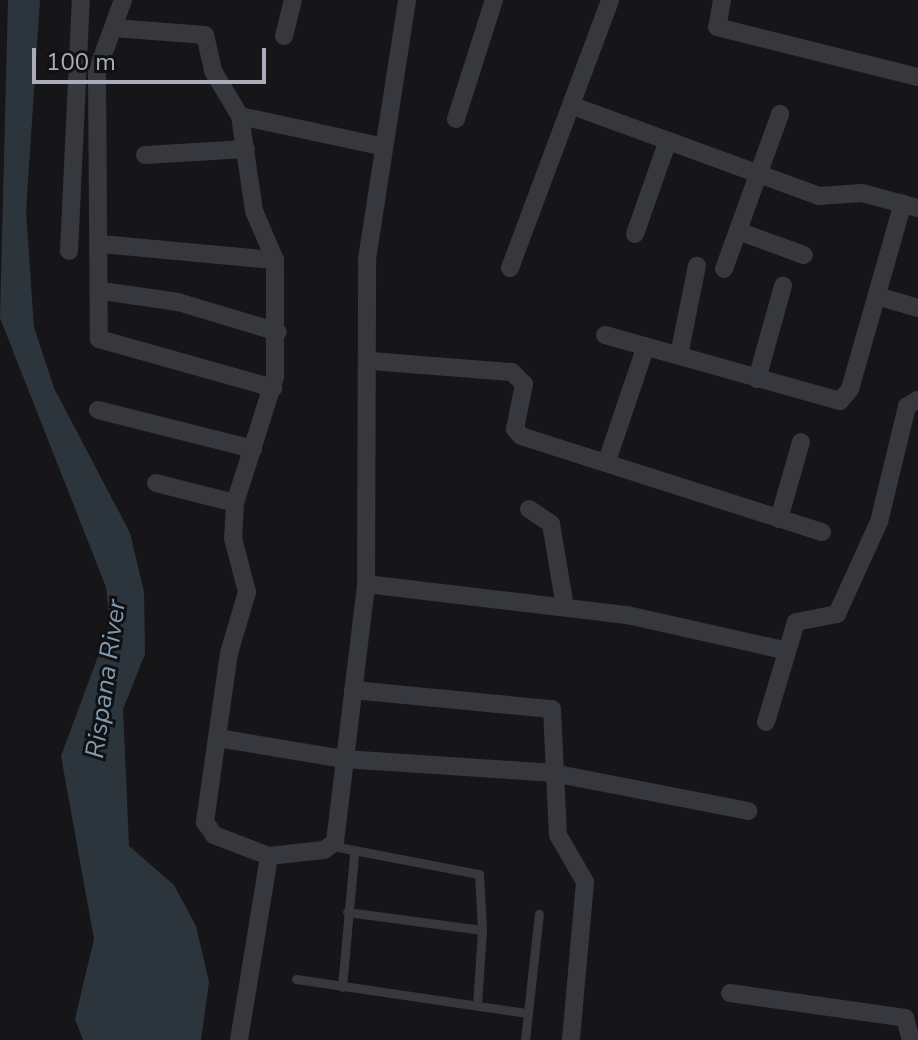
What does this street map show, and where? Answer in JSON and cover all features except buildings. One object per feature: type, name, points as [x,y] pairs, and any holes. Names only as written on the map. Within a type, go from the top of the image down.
[{"type":"street","points":[[69,251],[81,0]]},
{"type":"street","points":[[123,0],[114,28],[100,46],[97,71],[103,344],[273,388]]},
{"type":"street","points":[[284,36],[293,0]]},
{"type":"street","points":[[114,28],[203,33],[216,79],[240,116],[254,211],[275,260],[278,332],[273,388],[235,503],[233,538],[247,592],[218,738],[207,827],[269,856],[333,846],[366,584],[371,361],[367,259],[407,0]]},
{"type":"street","points":[[456,119],[494,0]]},
{"type":"street","points":[[722,0],[717,27],[918,77]]},
{"type":"street","points":[[510,268],[573,106],[606,1]]},
{"type":"street","points":[[573,106],[667,143],[825,197],[862,193],[911,206],[877,296],[844,399],[828,402],[605,335]]},
{"type":"street","points":[[724,269],[780,114]]},
{"type":"street","points":[[240,116],[384,147]]},
{"type":"street","points":[[635,234],[667,143]]},
{"type":"street","points":[[145,155],[246,149]]},
{"type":"street","points":[[738,231],[804,255]]},
{"type":"street","points":[[101,244],[275,260]]},
{"type":"street","points":[[679,355],[697,266]]},
{"type":"street","points":[[757,379],[783,286]]},
{"type":"street","points":[[102,291],[178,302],[278,332]]},
{"type":"street","points":[[877,296],[918,308]]},
{"type":"street","points":[[607,461],[646,346]]},
{"type":"street","points":[[371,361],[512,372],[524,384],[517,432],[822,532]]},
{"type":"street","points":[[766,722],[784,650],[799,620],[829,621],[837,614],[879,522],[907,406],[918,400]]},
{"type":"street","points":[[98,410],[253,449]]},
{"type":"street","points":[[779,519],[801,442]]},
{"type":"street","points":[[156,483],[235,503]]},
{"type":"street","points":[[529,509],[553,527],[565,607]]},
{"type":"street","points":[[366,584],[565,607],[784,650]]},
{"type":"street","points":[[353,690],[548,707],[554,717],[553,773],[558,835],[585,882],[571,1040]]},
{"type":"street","points":[[218,738],[344,759],[553,773],[748,811]]},
{"type":"street","points":[[239,1040],[269,856]]},
{"type":"street","points":[[730,993],[905,1018],[911,1040]]},
{"type":"lane","points":[[333,846],[354,856],[479,874],[482,930],[477,1006]]},
{"type":"lane","points":[[342,987],[354,856]]},
{"type":"lane","points":[[347,912],[482,930]]},
{"type":"lane","points":[[525,1040],[539,914]]},
{"type":"lane","points":[[296,979],[526,1013]]},
{"type":"water","name":"Rispana River","points":[[8,0],[40,0],[26,212],[34,327],[54,388],[130,533],[144,592],[145,654],[123,709],[129,846],[174,885],[196,926],[209,982],[201,1040],[83,1040],[75,1019],[94,939],[61,756],[110,624],[106,587],[0,318]]}]
